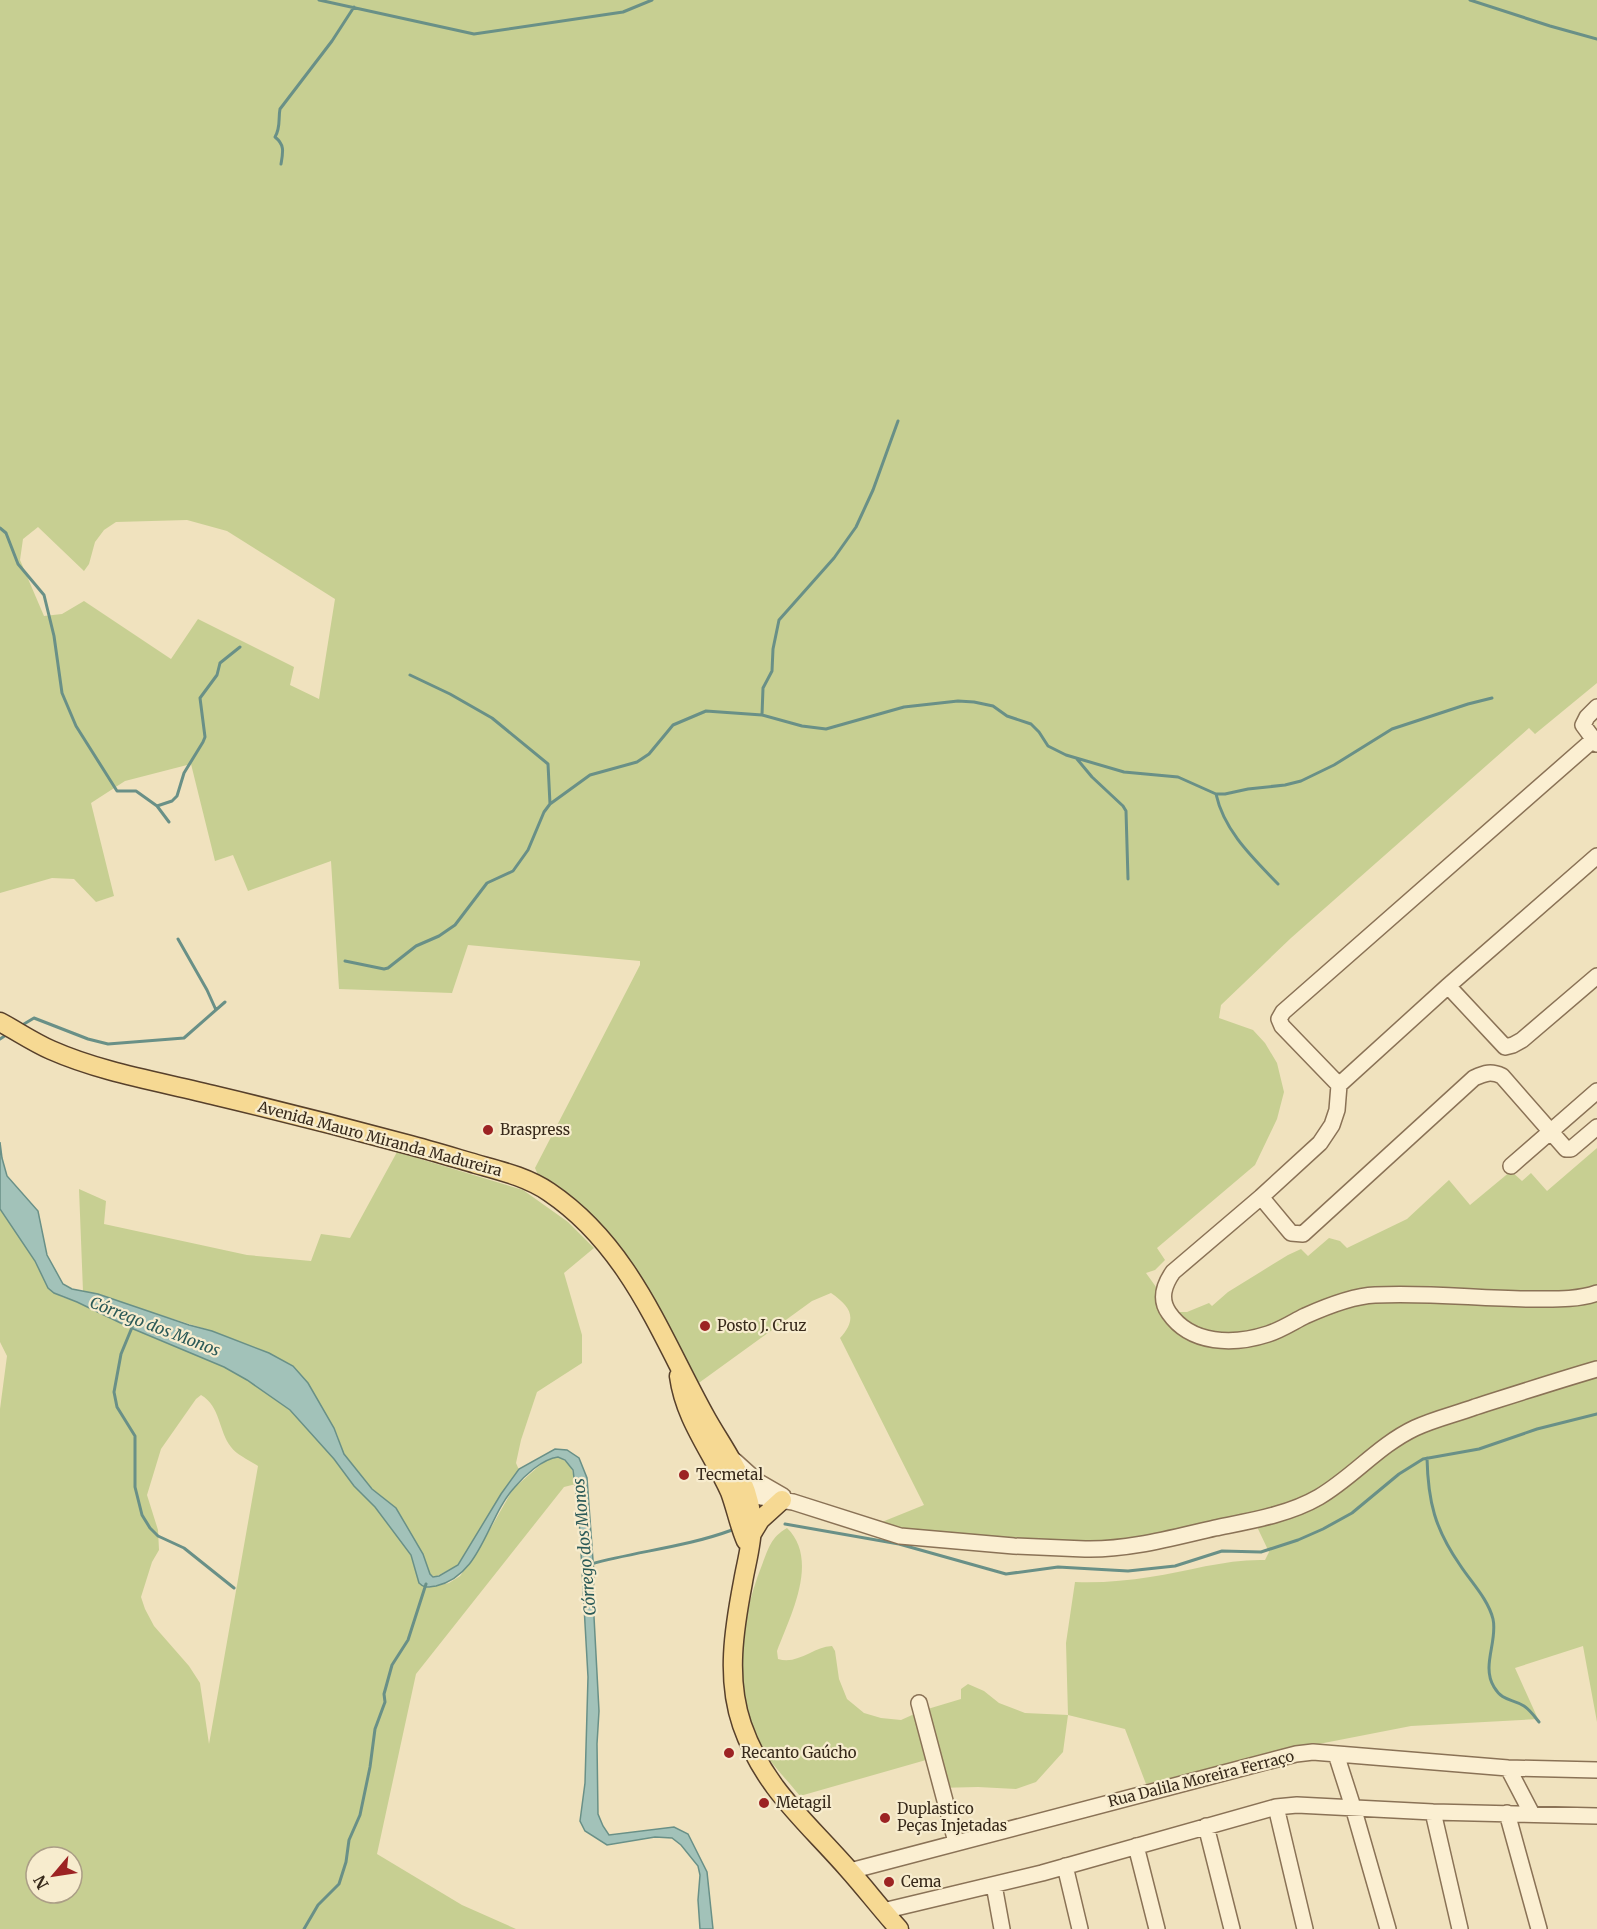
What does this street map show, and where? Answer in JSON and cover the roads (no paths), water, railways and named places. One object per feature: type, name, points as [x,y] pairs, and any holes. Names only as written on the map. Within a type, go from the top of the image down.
[{"type":"main road","name":"Avenida Mauro Miranda Madureira","points":[[0,1022],[51,1050],[115,1072],[298,1115],[517,1176],[546,1190],[572,1209],[605,1243],[634,1280],[678,1368],[690,1384],[704,1414],[730,1456],[750,1542],[739,1600],[732,1657],[733,1693],[742,1724],[763,1772],[775,1789],[899,1929]]},
{"type":"main road","name":"Avenida Mauro Miranda Madureira","points":[[678,1368],[681,1392],[691,1420],[738,1493]]},
{"type":"main road","points":[[750,1542],[760,1520],[788,1501]]},
{"type":"street","points":[[1339,1085],[1282,1026],[1279,1019],[1283,1011],[1595,742],[1583,725],[1597,707]]},
{"type":"street","points":[[1597,856],[1339,1085],[1337,1110],[1332,1125],[1320,1143],[1173,1272],[1164,1285],[1163,1297],[1167,1311],[1182,1329],[1200,1337],[1224,1341],[1244,1340],[1269,1334],[1307,1315],[1371,1295],[1413,1294],[1500,1299],[1552,1299],[1597,1293]]},
{"type":"street","points":[[1448,986],[1505,1047],[1522,1040],[1597,976]]},
{"type":"street","points":[[1261,1197],[1291,1233],[1303,1234],[1474,1078],[1485,1073],[1494,1072],[1502,1076],[1566,1149],[1571,1149],[1597,1127]]},
{"type":"street","points":[[1511,1166],[1597,1091]]},
{"type":"street","points":[[738,1493],[788,1501],[882,1531],[918,1538],[1110,1550],[1262,1518],[1295,1508],[1317,1498],[1345,1480],[1391,1442],[1416,1428],[1597,1369]]},
{"type":"street","points":[[730,1456],[758,1481],[788,1501]]},
{"type":"street","points":[[919,1703],[956,1842]]},
{"type":"street","name":"Rua Dalila Moreira Ferraço","points":[[850,1871],[1296,1754],[1313,1752],[1508,1768],[1597,1770]]},
{"type":"street","points":[[1336,1754],[1388,1929]]},
{"type":"street","points":[[1508,1768],[1532,1814]]},
{"type":"street","points":[[883,1911],[994,1885],[1206,1826],[1297,1805],[1432,1812],[1597,1816]]},
{"type":"street","points":[[1276,1808],[1305,1929]]},
{"type":"street","points":[[1432,1812],[1460,1929]]},
{"type":"street","points":[[1507,1814],[1539,1929]]},
{"type":"street","points":[[1206,1826],[1232,1929]]},
{"type":"street","points":[[1136,1846],[1157,1929]]},
{"type":"street","points":[[1065,1866],[1080,1929]]},
{"type":"street","points":[[994,1885],[1002,1929]]},
{"type":"water","name":"Córrego dos Monos","points":[[0,1142],[7,1176],[38,1211],[47,1255],[63,1284],[72,1289],[98,1294],[212,1331],[269,1353],[293,1366],[308,1383],[334,1428],[344,1454],[372,1489],[396,1508],[423,1554],[433,1577],[458,1565],[519,1469],[555,1449],[567,1450],[579,1458],[587,1478],[594,1574],[593,1598],[599,1711],[598,1814],[609,1835],[674,1827],[688,1834],[707,1872],[713,1929],[700,1929],[698,1866],[681,1845],[672,1838],[655,1837],[607,1845],[585,1831],[580,1821],[585,1783],[588,1677],[579,1517],[573,1470],[565,1460],[558,1457],[552,1458],[534,1469],[518,1483],[504,1501],[474,1558],[464,1570],[451,1580],[436,1586],[423,1586],[419,1583],[411,1555],[375,1507],[354,1486],[334,1459],[290,1410],[224,1367],[131,1328],[54,1293],[48,1288],[35,1261],[0,1209]]},
{"type":"waterway","points":[[319,0],[474,34],[623,12],[652,0]]},
{"type":"waterway","points":[[1470,0],[1597,39]]},
{"type":"waterway","points":[[281,164],[282,146],[275,137],[279,126],[280,109],[332,41],[354,7]]},
{"type":"waterway","points":[[762,715],[763,688],[772,671],[773,649],[779,620],[834,558],[856,527],[873,490],[898,421]]},
{"type":"waterway","points":[[0,528],[6,533],[18,564],[44,595],[54,636],[62,693],[76,726],[117,791],[136,791],[157,806],[169,822]]},
{"type":"waterway","points":[[157,806],[172,801],[177,796],[184,773],[205,737],[200,698],[217,675],[220,663],[240,647]]},
{"type":"waterway","points":[[410,675],[492,718],[548,764],[550,804]]},
{"type":"waterway","points":[[345,961],[388,968],[416,946],[439,936],[455,925],[487,883],[513,871],[528,850],[544,812],[550,804],[590,775],[637,762],[649,754],[673,725],[706,711],[762,715],[802,726],[826,729],[904,707],[958,701],[974,702],[993,706],[1007,716],[1031,724],[1048,746],[1066,755],[1124,772],[1178,777],[1216,794],[1225,794],[1301,781],[1334,765],[1392,729],[1492,698]]},
{"type":"waterway","points":[[1077,759],[1126,811],[1128,879]]},
{"type":"waterway","points":[[1216,794],[1233,832],[1278,884]]},
{"type":"waterway","points":[[178,939],[216,1010]]},
{"type":"waterway","points":[[19,1027],[34,1018],[88,1039],[108,1044],[184,1038],[225,1002]]},
{"type":"waterway","points":[[0,1039],[9,1033]]},
{"type":"waterway","name":"Córrego dos Monos","points":[[133,1325],[121,1354],[114,1392],[117,1407],[135,1436],[135,1487],[142,1515],[158,1536],[184,1548],[234,1588]]},
{"type":"waterway","points":[[785,1524],[899,1544],[1006,1574],[1058,1567],[1128,1571],[1175,1566],[1222,1551],[1261,1552],[1298,1540],[1352,1513],[1399,1474],[1423,1459],[1479,1449],[1537,1429],[1597,1414]]},
{"type":"waterway","points":[[1427,1458],[1431,1502],[1439,1527],[1451,1552],[1483,1598],[1493,1619],[1489,1662],[1490,1679],[1501,1695],[1524,1706],[1539,1722]]},
{"type":"waterway","name":"Córrego dos Monos","points":[[591,1564],[697,1541],[732,1530]]},
{"type":"waterway","points":[[304,1929],[318,1905],[339,1884],[346,1862],[349,1840],[360,1815],[375,1729],[385,1702],[384,1694],[392,1665],[408,1640],[426,1584]]},
{"type":"place","name":"Braspress","points":[[488,1130]]},
{"type":"place","name":"Posto J. Cruz","points":[[705,1326]]},
{"type":"place","name":"Tecmetal","points":[[684,1475]]},
{"type":"place","name":"Recanto Gaúcho","points":[[729,1753]]},
{"type":"place","name":"Metagil","points":[[764,1803]]},
{"type":"place","name":"Duplastico Peças Injetadas","points":[[885,1818]]},
{"type":"place","name":"Cema","points":[[889,1882]]}]
